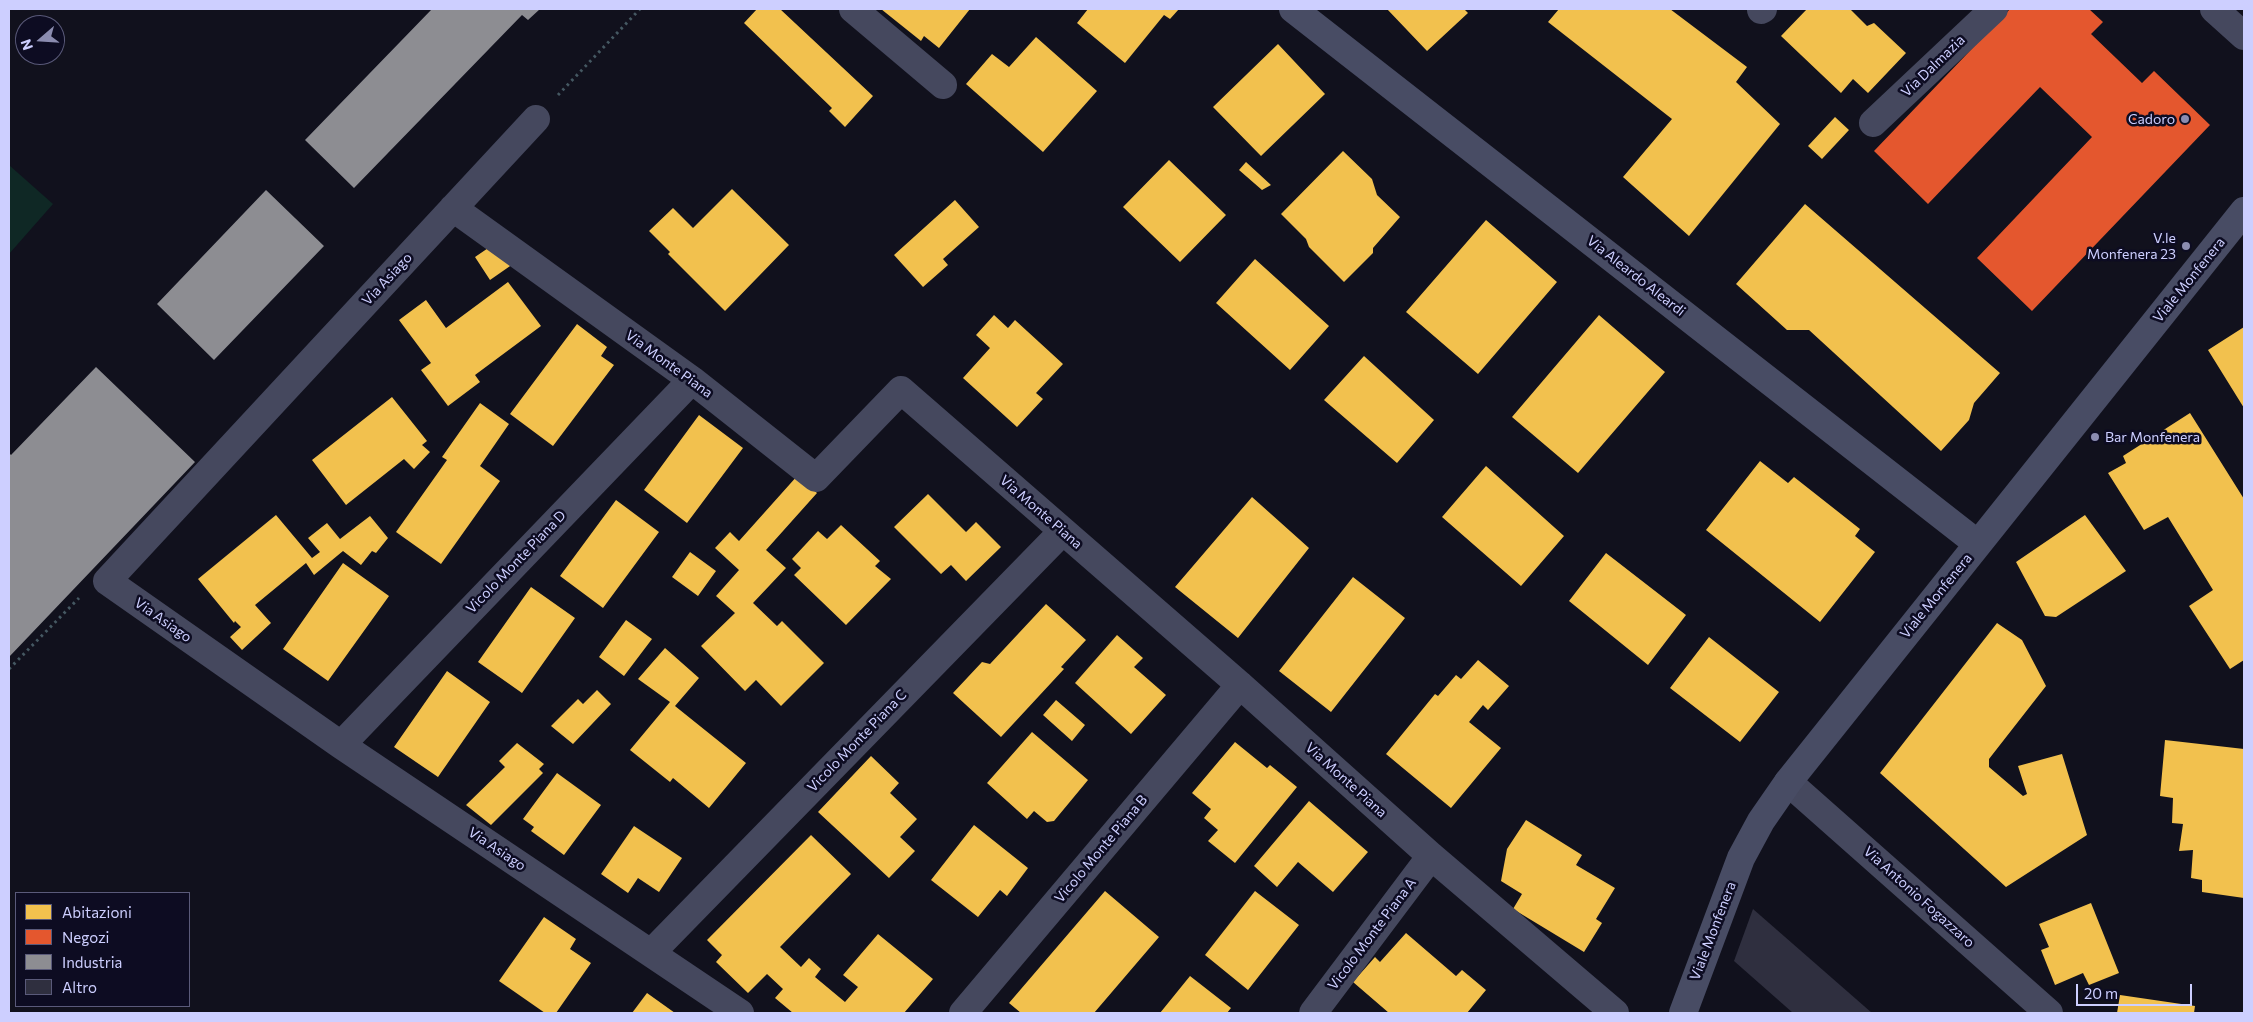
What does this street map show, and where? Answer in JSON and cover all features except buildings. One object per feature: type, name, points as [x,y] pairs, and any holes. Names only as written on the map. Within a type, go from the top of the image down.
[{"type":"street","points":[[853,9],[943,85]]},
{"type":"street","name":"Via Aleardo Aleardi","points":[[1293,9],[1978,544]]},
{"type":"street","name":"Via Dalmazia","points":[[1873,123],[1994,9]]},
{"type":"street","points":[[2214,9],[2244,36]]},
{"type":"street","name":"Via Asiago","points":[[536,119],[107,581],[341,745],[652,952],[740,1013]]},
{"type":"street","name":"Via Monte Piana","points":[[453,208],[692,380],[816,478],[901,390],[1240,686],[1431,856],[1615,1013]]},
{"type":"street","name":"Viale Monfenera","points":[[1682,1013],[1741,858],[1761,820],[1788,782],[2244,211]]},
{"type":"street","name":"Vicolo Monte Piana D","points":[[341,745],[692,380]]},
{"type":"street","name":"Vicolo Monte Piana C","points":[[652,952],[1062,531]]},
{"type":"street","name":"Vicolo Monte Piana B","points":[[963,1013],[1240,686]]},
{"type":"street","name":"Via Antonio Fogazzaro","points":[[1788,782],[2049,1013]]},
{"type":"street","name":"Vicolo Monte Piana A","points":[[1313,1013],[1431,856]]},
{"type":"path","points":[[536,119],[640,9]]},
{"type":"path","points":[[9,669],[89,588],[107,581]]},
{"type":"green space","points":[[9,165],[53,204],[9,254]]},
{"type":"place","name":"Cadoro","points":[[2185,119]]},
{"type":"place","name":"V.le Monfenera 23","points":[[2186,246]]},
{"type":"place","name":"Bar Monfenera","points":[[2095,437]]}]
